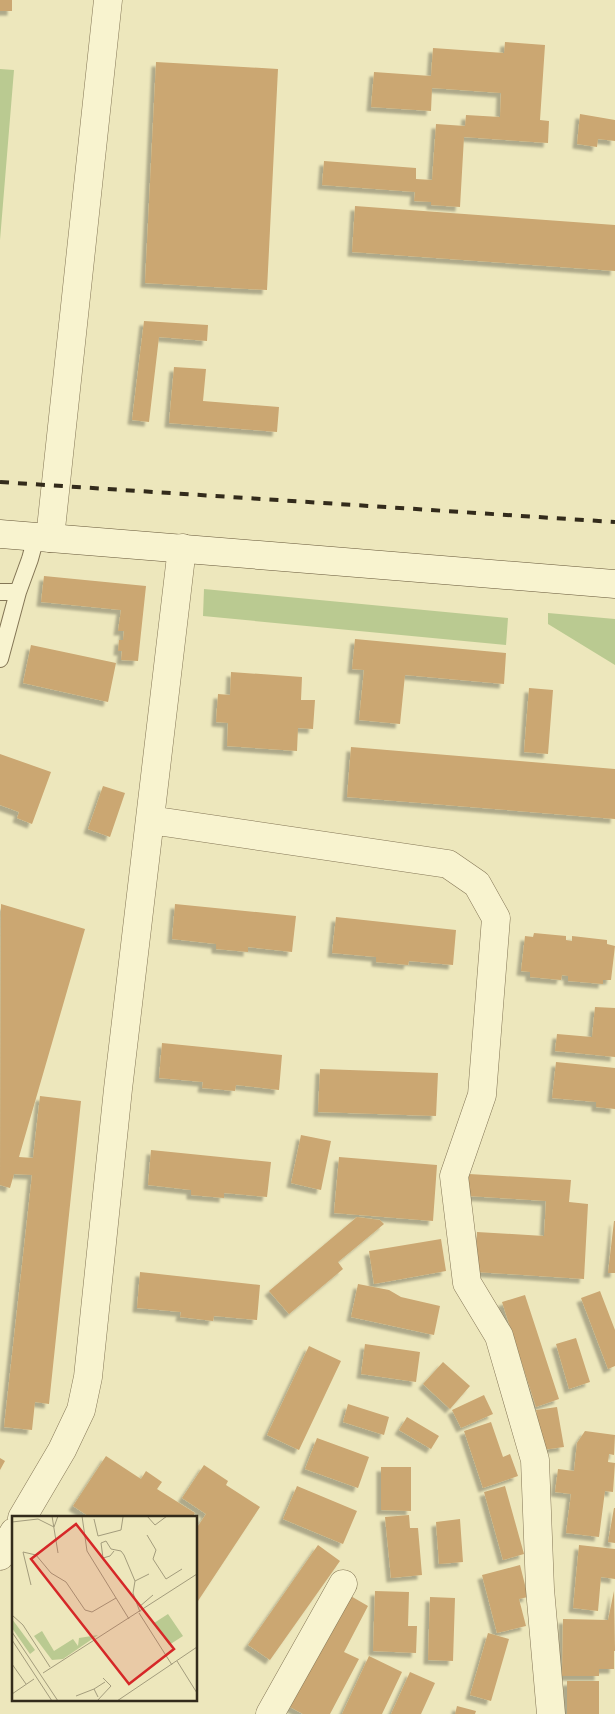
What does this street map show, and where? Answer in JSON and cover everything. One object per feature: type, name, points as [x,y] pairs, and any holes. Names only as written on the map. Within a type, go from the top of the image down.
[{"type":"street","points":[[43,538],[108,0]]},
{"type":"street","points":[[0,534],[615,584]]},
{"type":"street","points":[[23,1516],[62,1450],[81,1410],[88,1377],[118,1089],[182,548]]},
{"type":"street","points":[[150,820],[448,864],[477,884],[496,918],[482,1096],[454,1176],[467,1284],[499,1336],[535,1460],[540,1589],[551,1714]]},
{"type":"street","points":[[0,1556],[12,1535]]},
{"type":"street","points":[[270,1714],[343,1584]]},
{"type":"lane","points":[[0,659],[18,592],[30,559],[43,538]]},
{"type":"lane","points":[[0,592],[18,592]]},
{"type":"green space","points":[[0,69],[14,70],[0,240]]},
{"type":"green space","points":[[204,589],[508,618],[506,645],[203,616]]},
{"type":"green space","points":[[548,613],[615,619],[615,665],[548,624]]},
{"type":"building","points":[[0,0],[12,0],[12,11],[0,11]]},
{"type":"building","points":[[505,42],[545,45],[540,120],[549,121],[548,143],[464,137],[460,207],[431,205],[431,202],[414,201],[415,192],[322,185],[324,161],[416,168],[416,179],[432,180],[436,124],[465,126],[466,115],[500,117],[501,93],[432,88],[431,111],[371,107],[374,72],[431,76],[433,48],[504,53]]},
{"type":"building","points":[[156,62],[278,69],[267,290],[145,283]]},
{"type":"building","points":[[580,114],[615,120],[615,141],[598,139],[597,147],[577,144]]},
{"type":"building","points":[[355,206],[615,225],[615,271],[352,252]]},
{"type":"building","points":[[144,321],[208,325],[207,341],[159,337],[149,422],[132,420]]},
{"type":"building","points":[[174,367],[206,369],[203,401],[279,407],[277,432],[169,423]]},
{"type":"building","points":[[44,576],[146,586],[138,661],[121,660],[122,651],[118,651],[119,640],[123,640],[124,631],[118,631],[121,610],[41,602]]},
{"type":"building","points":[[355,639],[506,653],[504,684],[405,675],[400,724],[359,720],[364,670],[352,669]]},
{"type":"building","points":[[31,645],[116,663],[108,702],[23,683]]},
{"type":"building","points":[[231,672],[302,677],[301,700],[315,700],[313,729],[298,728],[297,751],[227,746],[228,723],[216,722],[218,694],[230,695]]},
{"type":"building","points":[[529,688],[553,690],[548,754],[524,752]]},
{"type":"building","points":[[351,747],[615,769],[615,819],[347,797]]},
{"type":"building","points":[[0,754],[51,772],[32,824],[17,818],[19,812],[0,805]]},
{"type":"building","points":[[103,786],[125,793],[110,837],[88,829]]},
{"type":"building","points":[[1,904],[85,929],[19,1157],[33,1158],[40,1096],[81,1101],[49,1404],[35,1402],[32,1430],[4,1427],[32,1175],[14,1174],[10,1188],[0,1185]]},
{"type":"building","points":[[175,904],[296,916],[292,952],[248,947],[248,952],[216,949],[216,944],[172,939]]},
{"type":"building","points":[[336,917],[456,930],[453,965],[409,961],[408,965],[376,962],[376,957],[332,953]]},
{"type":"building","points":[[534,933],[566,936],[566,940],[572,941],[572,936],[607,940],[607,944],[615,946],[611,980],[603,980],[603,984],[568,981],[568,976],[562,975],[561,980],[530,977],[530,972],[521,971],[525,936],[533,937]]},
{"type":"building","points":[[595,1007],[615,1008],[615,1057],[555,1051],[557,1034],[592,1037]]},
{"type":"building","points":[[162,1043],[282,1055],[279,1090],[236,1085],[235,1091],[202,1088],[203,1082],[159,1078]]},
{"type":"building","points":[[556,1062],[615,1068],[615,1109],[596,1107],[596,1102],[552,1098]]},
{"type":"building","points":[[320,1069],[438,1073],[436,1116],[318,1112]]},
{"type":"building","points":[[301,1135],[331,1141],[321,1190],[291,1183]]},
{"type":"building","points":[[151,1150],[271,1162],[267,1197],[224,1193],[224,1198],[191,1195],[191,1190],[148,1185]]},
{"type":"building","points":[[339,1157],[437,1165],[433,1221],[334,1213]]},
{"type":"building","points":[[469,1174],[571,1180],[569,1202],[588,1204],[584,1279],[475,1272],[477,1232],[544,1236],[546,1201],[468,1196]]},
{"type":"building","points":[[357,1217],[380,1220],[384,1224],[338,1262],[343,1269],[289,1314],[269,1291]]},
{"type":"building","points":[[614,1221],[615,1273],[608,1273]]},
{"type":"building","points":[[441,1239],[446,1271],[374,1284],[369,1251]]},
{"type":"building","points":[[140,1272],[260,1285],[257,1320],[214,1316],[213,1321],[180,1317],[181,1312],[137,1308]]},
{"type":"building","points":[[358,1284],[389,1290],[401,1297],[440,1306],[434,1335],[351,1317]]},
{"type":"building","points":[[600,1291],[615,1330],[615,1366],[608,1369],[581,1298]]},
{"type":"building","points":[[525,1295],[559,1399],[536,1407],[502,1302]]},
{"type":"building","points":[[576,1338],[590,1382],[569,1389],[556,1344]]},
{"type":"building","points":[[365,1344],[420,1352],[416,1382],[361,1374]]},
{"type":"building","points":[[309,1346],[341,1361],[299,1450],[267,1435]]},
{"type":"building","points":[[443,1362],[470,1386],[450,1409],[423,1384]]},
{"type":"building","points":[[484,1395],[493,1414],[461,1428],[452,1410]]},
{"type":"building","points":[[348,1404],[389,1417],[384,1435],[343,1422]]},
{"type":"building","points":[[557,1407],[564,1447],[542,1450],[536,1410]]},
{"type":"building","points":[[407,1417],[439,1436],[431,1449],[399,1430]]},
{"type":"building","points":[[491,1422],[503,1457],[510,1454],[518,1476],[483,1488],[464,1431]]},
{"type":"building","points":[[585,1431],[615,1435],[614,1455],[609,1454],[608,1462],[615,1463],[613,1492],[605,1491],[599,1537],[566,1533],[571,1494],[555,1492],[558,1469],[574,1471],[577,1443]]},
{"type":"building","points":[[317,1438],[369,1457],[358,1488],[305,1469]]},
{"type":"building","points":[[106,1456],[141,1479],[146,1471],[162,1482],[157,1489],[195,1513],[193,1516],[88,1516],[73,1506]]},
{"type":"building","points":[[0,1458],[5,1461],[0,1470]]},
{"type":"building","points":[[204,1465],[228,1481],[226,1485],[260,1507],[198,1601],[198,1526],[206,1514],[182,1498]]},
{"type":"building","points":[[381,1467],[411,1467],[411,1511],[381,1510]]},
{"type":"building","points":[[297,1486],[357,1511],[343,1544],[283,1519]]},
{"type":"building","points":[[505,1486],[524,1554],[503,1560],[484,1492]]},
{"type":"building","points":[[615,1508],[615,1543],[608,1542]]},
{"type":"building","points":[[409,1515],[410,1528],[418,1528],[422,1575],[391,1578],[385,1517]]},
{"type":"building","points":[[460,1519],[463,1562],[439,1564],[436,1522]]},
{"type":"building","points":[[318,1545],[340,1561],[270,1660],[248,1645]]},
{"type":"building","points":[[579,1545],[615,1549],[615,1579],[601,1577],[598,1611],[573,1608]]},
{"type":"building","points":[[520,1565],[528,1597],[519,1599],[526,1626],[497,1633],[482,1575]]},
{"type":"building","points":[[375,1591],[409,1592],[408,1626],[417,1626],[416,1653],[373,1651]]},
{"type":"building","points":[[614,1591],[614,1669],[599,1669],[599,1676],[562,1676],[563,1619],[608,1620]]},
{"type":"building","points":[[349,1595],[368,1606],[344,1652],[359,1659],[330,1714],[303,1714],[290,1707]]},
{"type":"building","points":[[430,1597],[455,1598],[453,1661],[428,1660]]},
{"type":"building","points":[[488,1633],[509,1639],[491,1701],[470,1695]]},
{"type":"building","points":[[369,1656],[402,1672],[382,1714],[342,1714]]},
{"type":"building","points":[[410,1672],[435,1683],[421,1714],[391,1714]]},
{"type":"building","points":[[567,1681],[599,1681],[599,1714],[567,1714]]},
{"type":"building","points":[[457,1706],[476,1711],[475,1714],[455,1714]]},
{"type":"railway","points":[[0,482],[615,522]]}]
